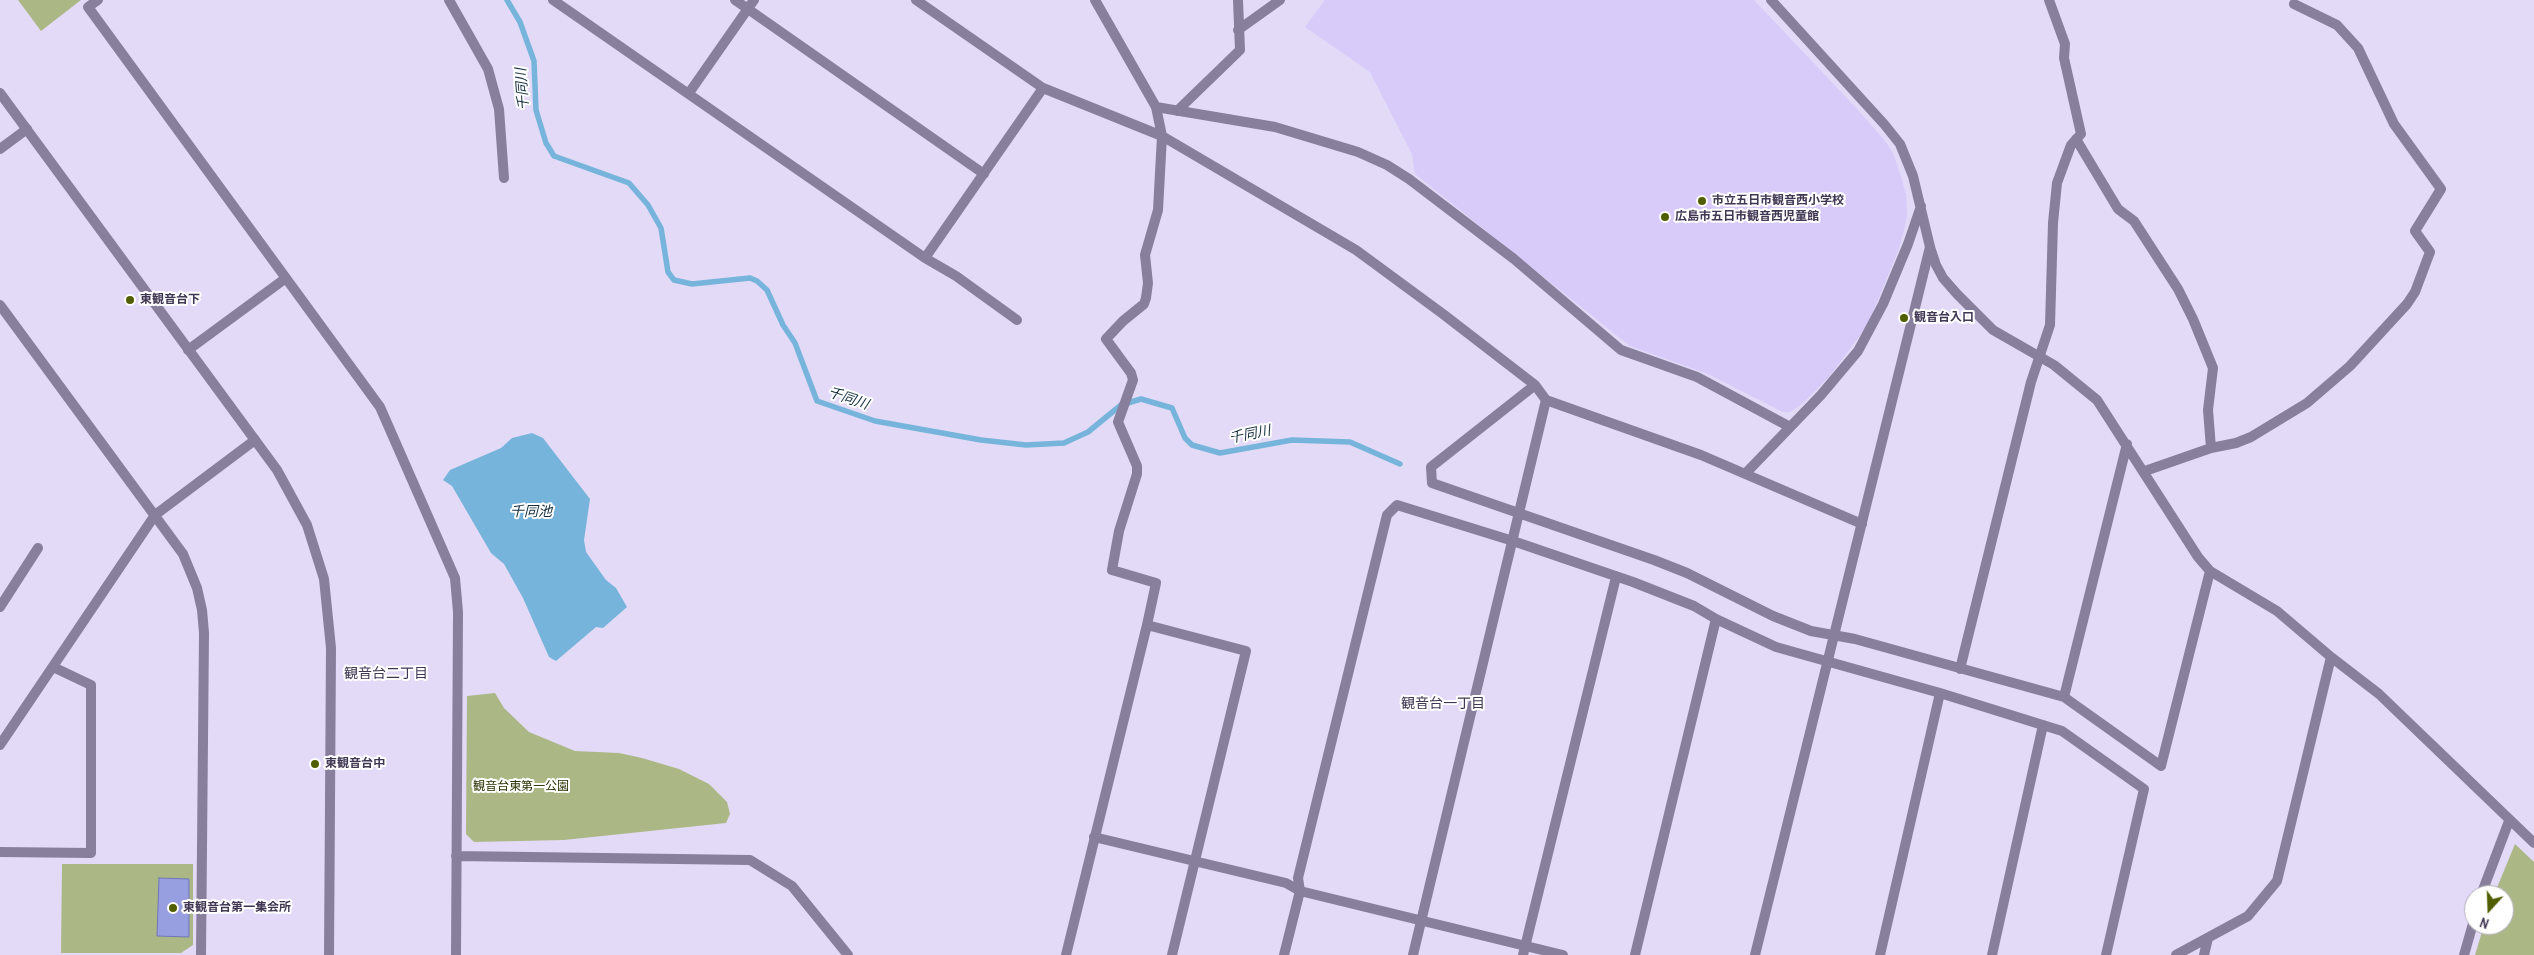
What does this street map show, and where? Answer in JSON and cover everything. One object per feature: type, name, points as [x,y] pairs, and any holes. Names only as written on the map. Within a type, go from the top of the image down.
[{"type":"street","points":[[98,0],[88,8],[380,407],[455,578],[458,612],[456,955]]},
{"type":"street","points":[[449,0],[488,69],[499,109],[504,178]]},
{"type":"street","points":[[553,0],[925,258],[956,276],[1017,320]]},
{"type":"street","points":[[735,0],[751,4],[984,174]]},
{"type":"street","points":[[916,0],[1043,88],[1162,136],[1356,250],[1444,314],[1535,386],[1546,400],[1701,455],[1862,524]]},
{"type":"street","points":[[1066,955],[1156,583],[1112,570],[1119,531],[1138,474],[1137,466],[1118,422],[1133,380],[1131,373],[1106,339],[1123,321],[1144,304],[1146,298],[1148,283],[1145,255],[1158,210],[1162,136],[1156,107],[1095,0]]},
{"type":"street","points":[[1177,111],[1240,50],[1238,0]]},
{"type":"street","points":[[1238,30],[1280,0]]},
{"type":"street","points":[[1771,0],[1894,137],[1913,176],[1930,247],[1943,278],[1993,330],[2054,365],[2097,400],[2145,471],[2198,557],[2210,571],[2277,611],[2331,657],[2379,694],[2534,843]]},
{"type":"street","points":[[1960,670],[2031,382],[2050,325],[2053,223],[2057,182],[2063,163],[2076,139],[2082,134],[2064,58],[2065,44],[2049,0]]},
{"type":"street","points":[[689,93],[751,4]]},
{"type":"street","points":[[2145,471],[2211,448],[2236,443],[2251,437],[2307,403],[2330,385],[2379,336],[2407,304],[2415,292],[2430,252],[2416,231],[2441,189],[2394,124],[2358,48],[2336,25],[2294,4]]},
{"type":"street","points":[[925,258],[1043,88]]},
{"type":"street","points":[[0,93],[277,470],[306,525],[324,579],[331,648],[329,955]]},
{"type":"street","points":[[1156,107],[1242,120],[1316,137],[1387,165],[1409,179],[1514,258],[1621,350],[1697,377],[1790,427]]},
{"type":"street","points":[[0,149],[27,129]]},
{"type":"street","points":[[2076,139],[2118,209],[2134,221],[2178,288],[2193,319],[2213,368],[2208,410],[2211,448]]},
{"type":"street","points":[[1745,474],[1841,373],[1870,331],[1908,244],[1921,205]]},
{"type":"street","points":[[1755,955],[1829,662],[1930,247]]},
{"type":"street","points":[[188,350],[286,278]]},
{"type":"street","points":[[0,305],[183,554],[197,588],[202,610],[201,955]]},
{"type":"street","points":[[1535,386],[1432,467],[1432,483],[1662,563],[1773,616],[1834,637],[1855,639],[1960,670],[2064,697],[2162,766],[2210,571]]},
{"type":"street","points":[[1412,955],[1546,400]]},
{"type":"street","points":[[0,745],[155,516],[255,440]]},
{"type":"street","points":[[2064,697],[2127,444]]},
{"type":"street","points":[[1284,955],[1300,891],[1298,878],[1387,515],[1397,506],[1513,540],[1616,577],[1694,606],[1716,619],[1776,646],[1940,692],[2062,731],[2144,789],[2106,955]]},
{"type":"street","points":[[0,607],[38,548]]},
{"type":"street","points":[[1524,950],[1616,577]]},
{"type":"street","points":[[1635,955],[1716,619]]},
{"type":"street","points":[[1147,625],[1246,651],[1172,955]]},
{"type":"street","points":[[2176,955],[2248,916],[2276,881],[2331,657]]},
{"type":"street","points":[[0,852],[91,853],[92,685],[53,667]]},
{"type":"street","points":[[1880,955],[1940,692]]},
{"type":"street","points":[[1992,955],[2043,725]]},
{"type":"street","points":[[2485,885],[2509,821]]},
{"type":"street","points":[[1094,837],[1286,883],[1300,891],[1420,919],[1524,950],[1563,955]]},
{"type":"street","points":[[456,856],[750,860],[792,886],[848,955]]},
{"type":"street","points":[[2464,955],[2470,935]]},
{"type":"street","points":[[2204,955],[2208,938]]},
{"type":"shaded area","points":[[1325,0],[1754,0],[1857,109],[1893,153],[1906,194],[1907,216],[1898,251],[1867,326],[1829,377],[1802,404],[1790,412],[1783,412],[1708,374],[1630,346],[1415,174],[1412,154],[1370,72],[1305,27]]},
{"type":"green space","points":[[18,0],[81,0],[41,31]]},
{"type":"green space","name":"観音台東第一公園","points":[[495,693],[504,708],[529,732],[575,751],[619,753],[642,758],[679,769],[709,784],[727,802],[730,814],[726,823],[564,840],[474,842],[466,834],[467,696]]},
{"type":"green space","points":[[2515,844],[2534,862],[2534,955],[2475,955],[2481,935],[2514,935],[2514,885],[2498,885]]},
{"type":"green space","points":[[62,864],[193,864],[193,945],[181,953],[61,953]]},
{"type":"water","name":"千同池","points":[[532,433],[543,438],[590,499],[584,540],[586,552],[606,580],[616,588],[627,607],[603,628],[596,627],[556,661],[549,657],[523,598],[504,564],[491,553],[452,486],[443,480],[450,470],[501,448],[512,438]]},
{"type":"building","name":"東観音台第一集会所","points":[[159,878],[189,879],[189,937],[157,936]]},
{"type":"waterway","name":"千同川","points":[[507,0],[520,22],[534,61],[536,110],[546,143],[554,156],[629,183],[648,205],[661,228],[668,272],[674,280],[692,284],[750,278],[757,281],[767,290],[783,325],[795,343],[817,401],[875,421],[981,440],[1026,445],[1064,443],[1088,432],[1121,405],[1141,399],[1172,408],[1185,438],[1192,445],[1220,453],[1292,440],[1350,442],[1400,464]]},
{"type":"place","name":"市立五日市観音西小学校","points":[[1702,201]]},
{"type":"place","name":"広島市五日市観音西児童館","points":[[1665,217]]},
{"type":"place","name":"東観音台下","points":[[130,300]]},
{"type":"place","name":"観音台入口","points":[[1904,318]]},
{"type":"place","name":"東観音台中","points":[[315,764]]},
{"type":"place","name":"東観音台第一集会所","points":[[173,908]]},
{"type":"district","name":"観音台二丁目","points":[[386,674]]},
{"type":"district","name":"観音台一丁目","points":[[1443,704]]}]
